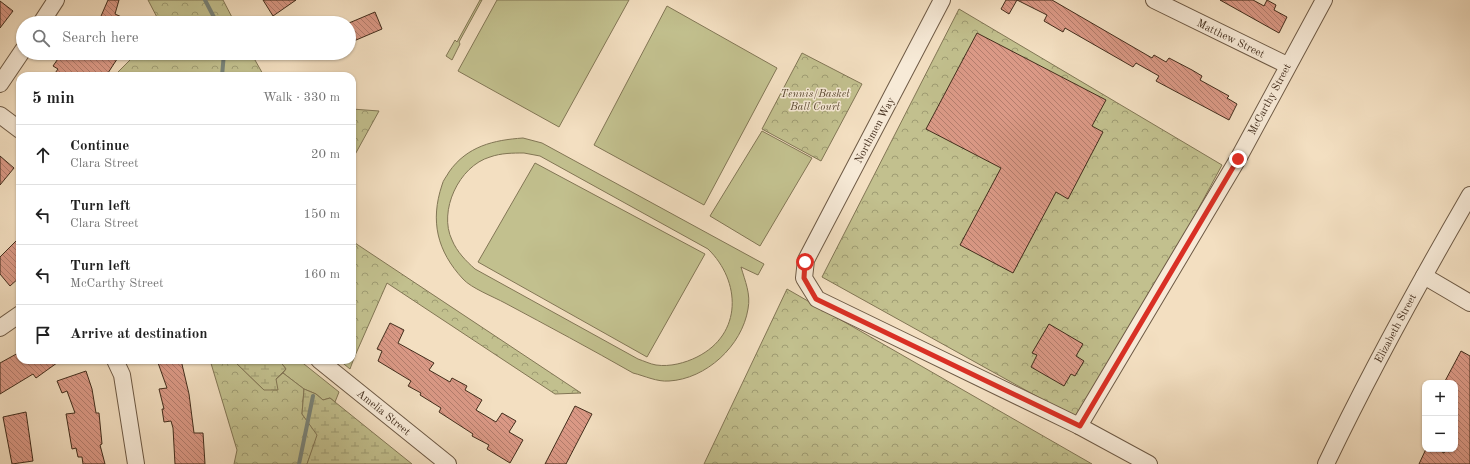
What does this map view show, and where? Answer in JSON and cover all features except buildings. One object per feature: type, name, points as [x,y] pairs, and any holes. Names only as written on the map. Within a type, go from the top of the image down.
[{"type":"street","name":"Northmen Way","points":[[942,0],[806,260],[804,278],[816,299],[1080,426]]},
{"type":"street","name":"Matthew Street","points":[[1154,0],[1287,65]]},
{"type":"street","name":"McCarthy Street","points":[[1080,426],[1238,159],[1287,65],[1324,0]]},
{"type":"street","points":[[0,84],[16,60]]},
{"type":"street","points":[[0,115],[16,127]]},
{"type":"street","name":"Elizabeth Street","points":[[1326,464],[1360,393],[1470,195]]},
{"type":"street","points":[[1424,276],[1470,303]]},
{"type":"street","points":[[0,328],[16,317]]},
{"type":"street","points":[[117,364],[122,375],[136,464]]},
{"type":"street","name":"Amelia Street","points":[[324,364],[448,464]]},
{"type":"street","points":[[1080,426],[1149,464]]},
{"type":"green space","points":[[148,0],[223,0],[231,16],[156,16]]},
{"type":"green space","points":[[480,0],[482,0],[459,42],[460,44],[452,60],[446,56],[455,40],[457,42]]},
{"type":"green space","points":[[497,0],[629,0],[559,127],[458,71]]},
{"type":"green space","points":[[667,6],[777,68],[704,205],[594,145]]},
{"type":"green space","points":[[959,9],[1222,165],[1083,422],[822,277]]},
{"type":"green space","name":"Tennis/Basket Ball Court","points":[[802,53],[862,84],[821,161],[762,129]]},
{"type":"green space","points":[[130,60],[255,60],[262,72],[118,72]]},
{"type":"green space","points":[[356,109],[379,111],[356,153]]},
{"type":"green space","points":[[762,131],[812,158],[760,246],[710,216]]},
{"type":"green space","points":[[523,138],[542,143],[764,264],[758,275],[741,267],[748,293],[748,309],[738,336],[730,348],[720,358],[709,367],[683,379],[660,381],[633,373],[477,289],[463,279],[447,258],[438,235],[438,198],[444,180],[456,163],[473,150],[502,140]],"holes":[[[524,153],[540,156],[708,249],[719,262],[727,276],[731,291],[732,306],[729,321],[723,335],[712,347],[697,357],[682,363],[672,365],[656,365],[649,363],[638,359],[475,269],[465,259],[454,244],[448,228],[450,203],[454,191],[461,180],[469,170],[479,162],[490,157]]]},
{"type":"green space","points":[[535,163],[705,254],[647,357],[478,262]]},
{"type":"green space","points":[[356,244],[581,393],[555,394],[387,283],[356,353]]},
{"type":"green space","points":[[787,289],[1092,464],[704,464]]},
{"type":"green space","points":[[211,364],[237,364],[264,390],[283,373],[304,389],[302,414],[318,435],[307,464],[234,464],[237,450]]},
{"type":"green space","points":[[237,364],[282,364],[286,369],[276,379],[278,390],[264,390]]},
{"type":"green space","points":[[282,364],[304,364],[339,392],[335,402],[330,398],[323,400],[316,394],[304,389],[283,373],[286,369]]},
{"type":"green space","points":[[344,364],[352,364],[350,369]]},
{"type":"green space","points":[[304,389],[316,394],[323,400],[330,398],[412,464],[307,464],[317,435],[302,414]]},
{"type":"waterway","points":[[205,0],[213,16]]},
{"type":"waterway","points":[[222,72],[223,60]]},
{"type":"waterway","points":[[299,464],[313,396]]},
{"type":"route","points":[[805,262],[804,278],[816,299],[1080,426],[1238,159]]}]
